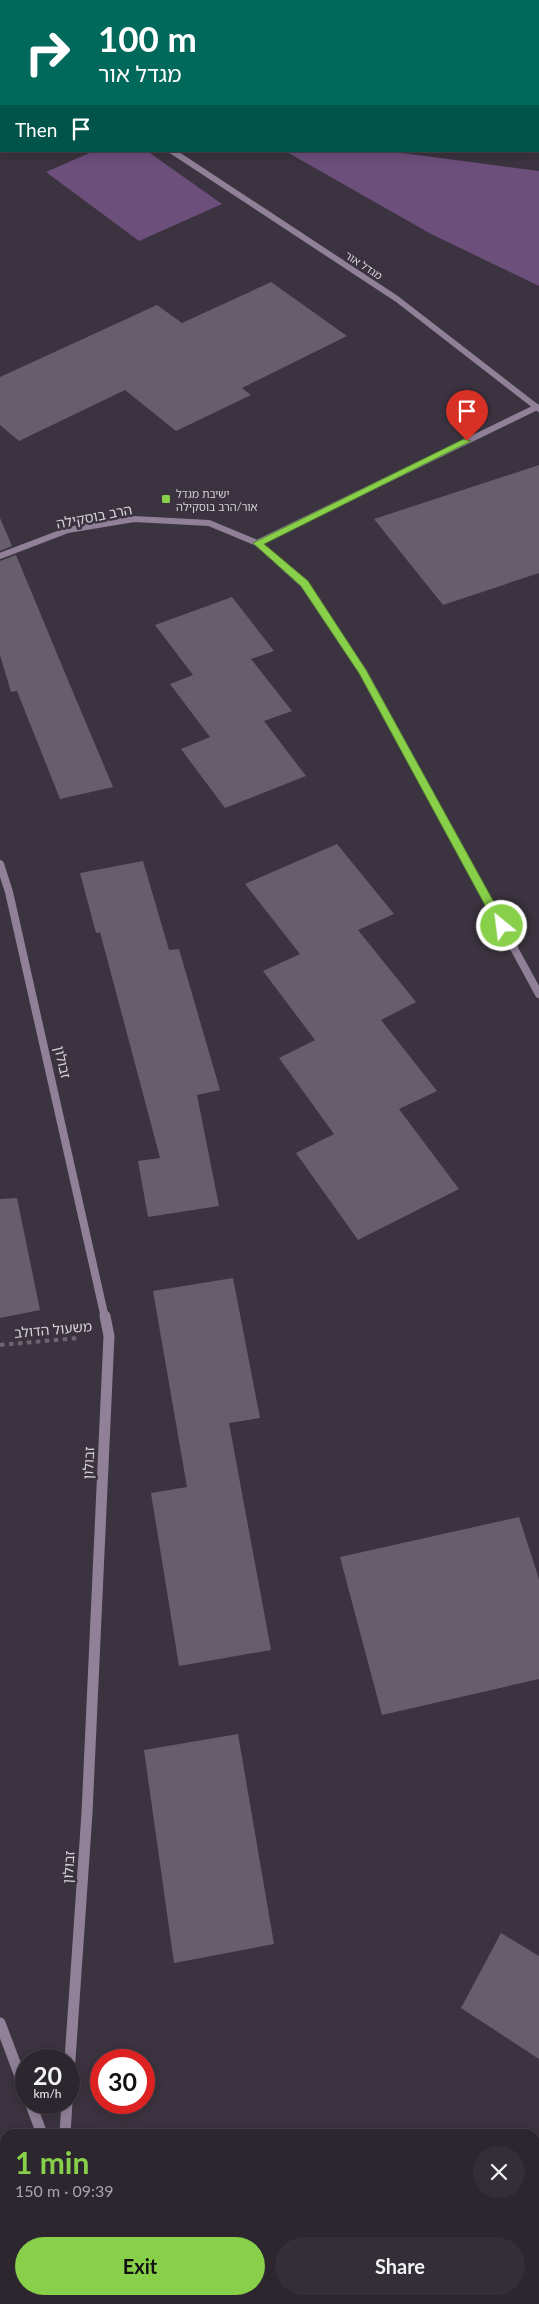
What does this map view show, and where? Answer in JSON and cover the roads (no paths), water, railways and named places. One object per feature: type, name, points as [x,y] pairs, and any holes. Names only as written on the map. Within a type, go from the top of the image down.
[{"type":"street","name":"מגדל אור","points":[[174,152],[397,299],[538,408],[257,543]]},
{"type":"street","name":"הרב בוסקילה","points":[[0,556],[68,530],[134,519],[208,523],[257,543],[304,584],[363,672],[539,994]]},
{"type":"street","name":"זבולון","points":[[0,864],[9,892],[109,1336],[87,1813],[71,2049]]},
{"type":"street","points":[[0,2023],[15,2063]]},
{"type":"street","points":[[34,2114],[40,2129]]},
{"type":"street","points":[[64,2129],[66,2114]]},
{"type":"place","name":"ישיבת מגדל אור/הרב בוסקילה","points":[[166,499]]}]
